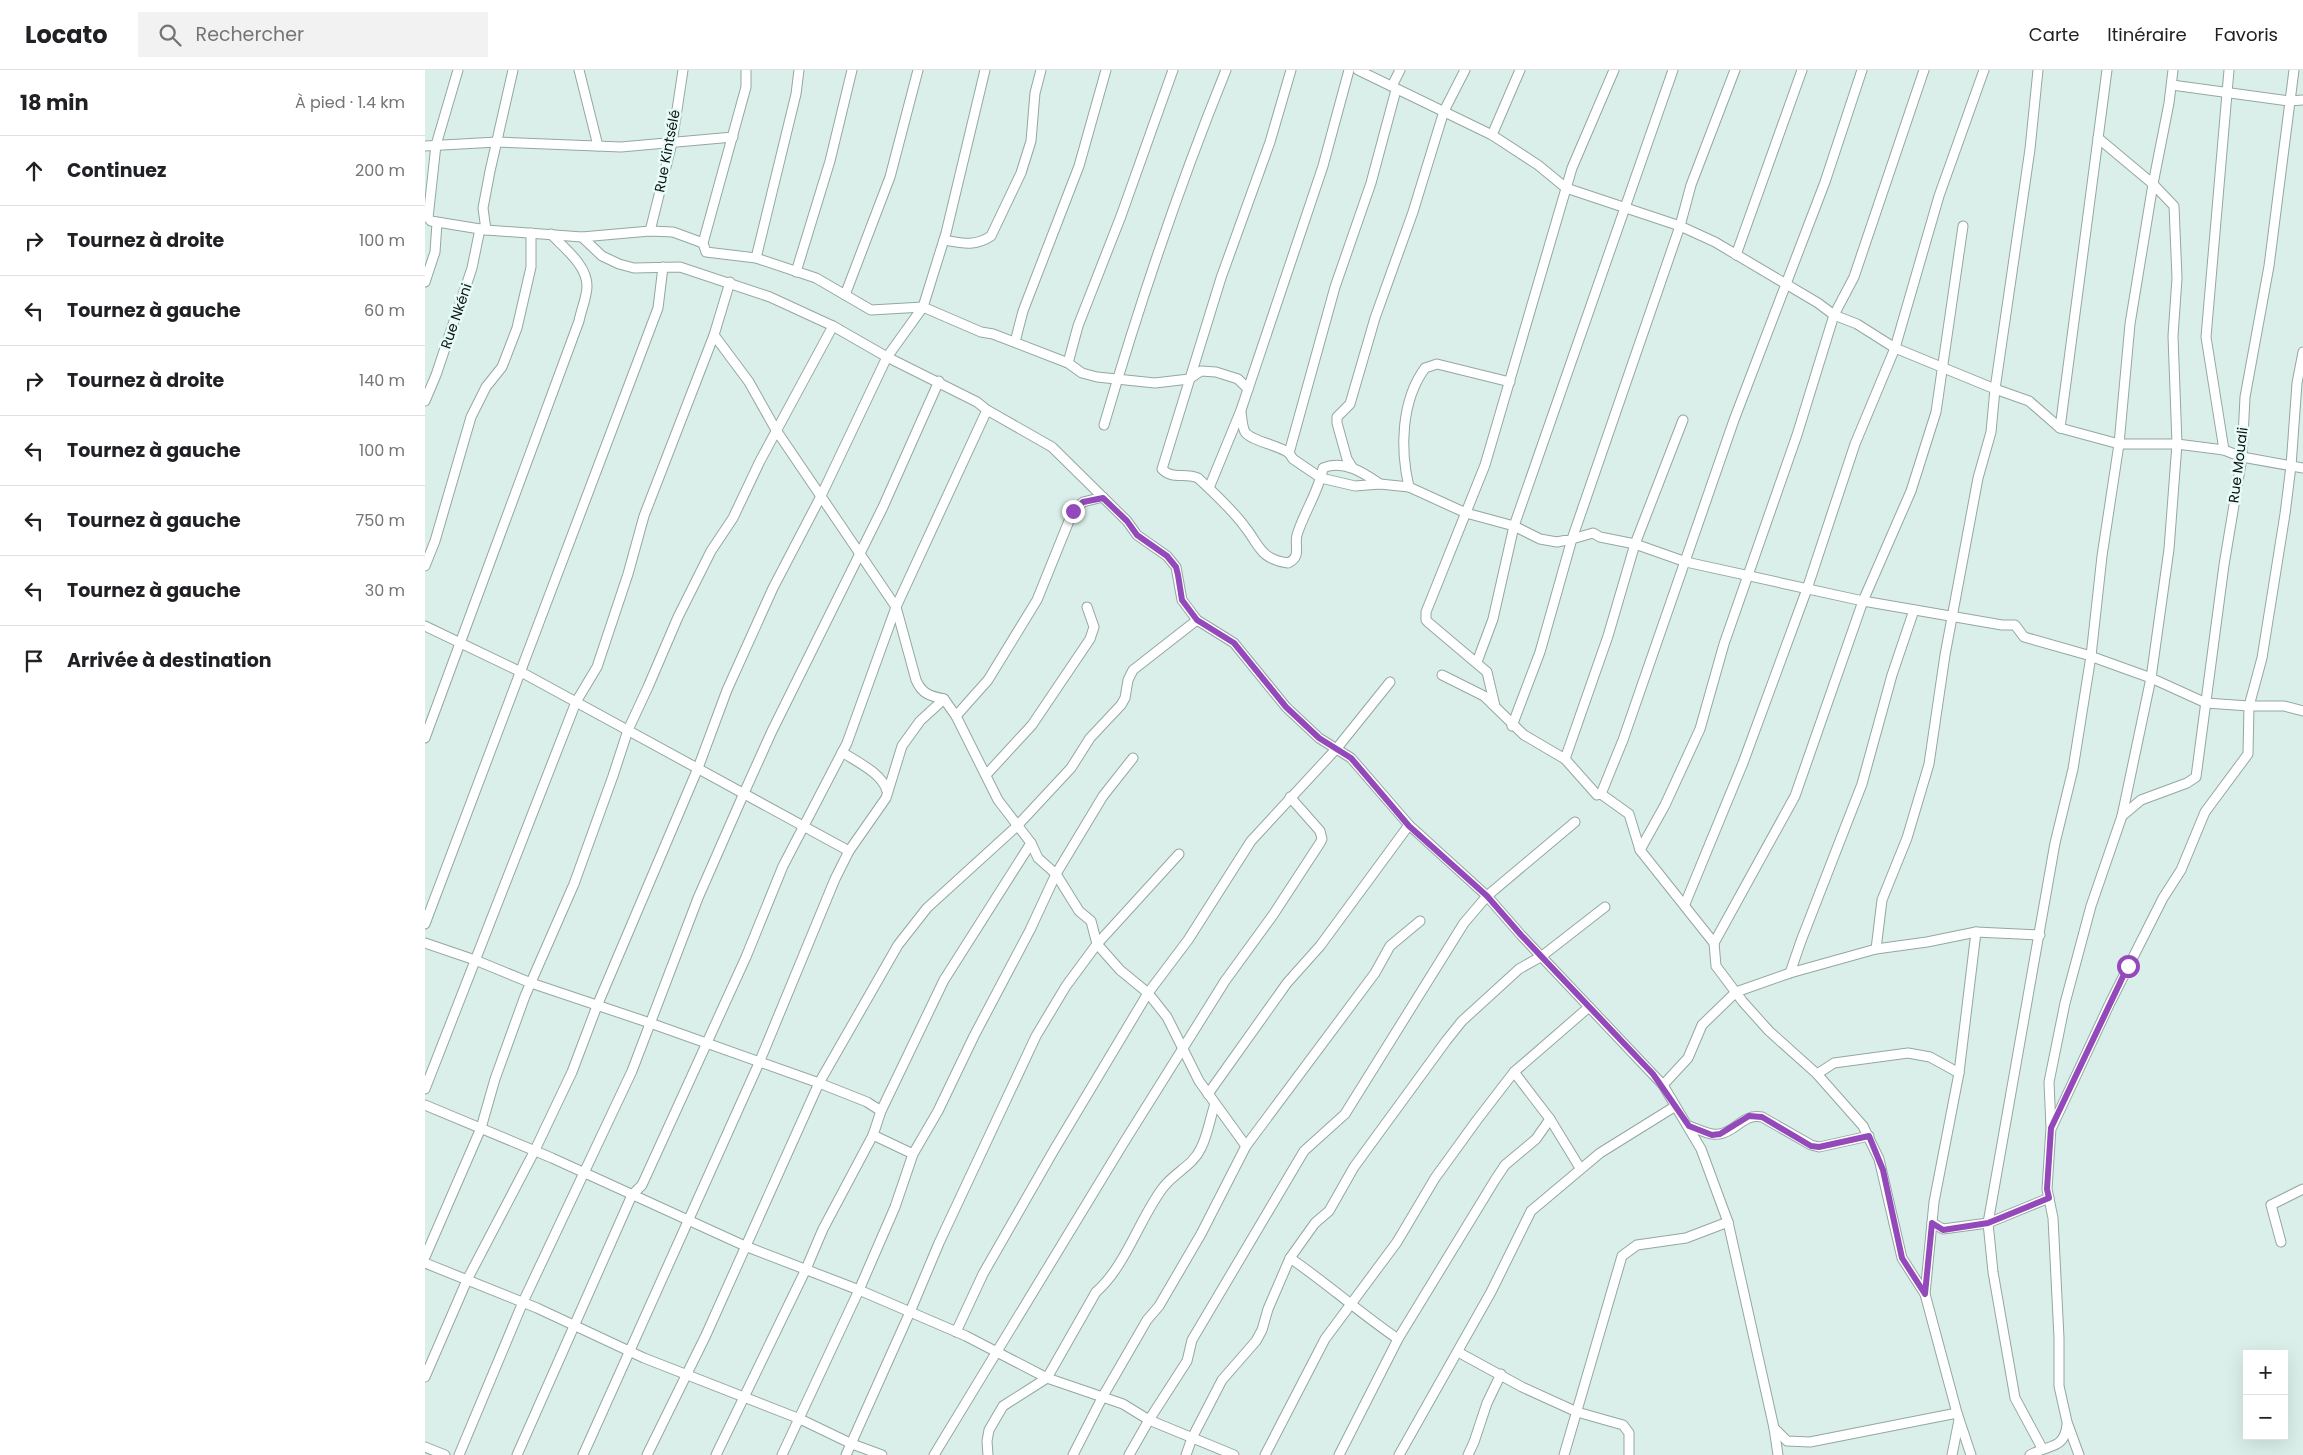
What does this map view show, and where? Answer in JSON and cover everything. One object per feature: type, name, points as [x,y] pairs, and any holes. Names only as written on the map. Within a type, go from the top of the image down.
[{"type":"street","points":[[458,70],[437,145],[429,218],[434,222],[483,230],[582,237],[650,231],[673,232],[703,243]]},
{"type":"street","name":"Rue Nkéni","points":[[425,401],[463,296],[483,230],[483,208],[513,70]]},
{"type":"street","points":[[579,70],[598,146]]},
{"type":"street","name":"Rue Kintsélé","points":[[650,231],[672,143],[683,70]]},
{"type":"street","points":[[747,70],[746,87],[703,243],[705,250],[710,254],[756,258],[816,278],[864,308],[878,311],[923,307],[981,332],[1015,342],[1068,363],[1082,373],[1117,381],[1150,383],[1189,379],[1201,372],[1216,372],[1238,379],[1248,389]]},
{"type":"street","points":[[756,258],[796,94],[799,70]]},
{"type":"street","points":[[796,272],[829,161],[852,70]]},
{"type":"street","points":[[845,295],[890,177],[918,70]]},
{"type":"street","points":[[425,1377],[467,1280],[534,1152],[572,1072],[597,1006],[698,768],[727,690],[762,614],[887,358],[923,307],[944,240],[985,70]]},
{"type":"street","points":[[944,240],[970,244],[983,241],[991,236],[1021,174],[1031,141],[1035,93],[1041,70]]},
{"type":"street","points":[[1015,342],[1023,310],[1079,166],[1106,70]]},
{"type":"street","points":[[1068,363],[1078,326],[1121,216],[1173,70]]},
{"type":"street","points":[[1104,424],[1160,247],[1198,138],[1226,70]]},
{"type":"street","points":[[1291,70],[1270,142],[1221,278],[1162,469],[1171,476],[1193,476],[1209,488],[1245,526],[1258,548],[1271,559],[1288,562],[1294,558],[1297,552],[1298,532],[1304,514],[1321,478],[1323,468],[1327,466],[1352,467]]},
{"type":"street","points":[[1209,488],[1241,410],[1323,166],[1349,70]]},
{"type":"street","points":[[1358,70],[1492,135],[1538,165],[1567,188],[1681,226],[1715,242],[1818,303],[1834,315],[1857,324],[1895,348],[2029,401],[2059,428],[2119,444],[2177,444],[2224,450],[2242,457],[2303,468]]},
{"type":"street","points":[[1289,453],[1332,296],[1371,183],[1400,70]]},
{"type":"street","points":[[1380,484],[1352,467],[1347,459],[1337,417],[1350,404],[1375,318],[1413,212],[1444,111],[1465,70]]},
{"type":"street","points":[[1492,135],[1520,70]]},
{"type":"street","points":[[1495,706],[1487,672],[1429,623],[1426,616],[1485,465],[1572,168],[1614,70]]},
{"type":"street","points":[[1477,662],[1493,619],[1515,526],[1673,70]]},
{"type":"street","points":[[1512,726],[1539,652],[1572,539],[1681,226],[1691,185],[1735,70]]},
{"type":"street","points":[[1736,255],[1802,70]]},
{"type":"street","points":[[1601,794],[1623,740],[1734,420],[1787,286],[1825,182],[1862,70]]},
{"type":"street","points":[[1640,850],[1665,805],[1699,729],[1724,644],[1797,436],[1834,315],[1854,277],[1924,70]]},
{"type":"street","points":[[1685,904],[1743,763],[1807,589],[1855,444],[1895,348],[1939,196],[1984,70]]},
{"type":"street","points":[[1876,949],[1882,900],[1907,838],[1929,764],[1952,616],[1978,478],[1991,432],[1995,389],[2030,149],[2038,70]]},
{"type":"street","points":[[2059,428],[2107,70]]},
{"type":"street","points":[[2042,1448],[2015,1398],[1993,1272],[1988,1223],[2055,843],[2073,770],[2090,656],[2101,556],[2119,444],[2130,324],[2153,184],[2172,85],[2173,70]]},
{"type":"street","points":[[2224,450],[2206,337],[2229,93],[2229,70]]},
{"type":"street","name":"Rue Mouali","points":[[2122,816],[2141,800],[2196,778],[2224,565],[2242,457],[2245,397],[2269,266],[2294,70]]},
{"type":"street","points":[[2172,85],[2289,101],[2303,100]]},
{"type":"street","points":[[425,146],[497,142],[621,147],[733,138]]},
{"type":"street","points":[[2079,1455],[2067,1422],[2059,1386],[2059,1338],[2054,1236],[2047,1189],[2051,1128],[2049,1082],[2065,1003],[2100,878],[2122,816],[2151,678],[2169,549],[2177,444],[2173,336],[2177,278],[2174,206],[2153,184],[2097,138]]},
{"type":"street","points":[[425,282],[435,252],[434,222]]},
{"type":"street","points":[[1714,943],[1795,796],[1863,601],[1911,491],[1926,448],[1936,412],[1963,226]]},
{"type":"street","points":[[425,566],[435,541],[471,417],[486,387],[501,367],[517,328],[531,267],[531,233]]},
{"type":"street","points":[[425,738],[579,321],[587,287],[581,266],[551,234]]},
{"type":"street","points":[[582,237],[602,256],[619,264],[634,268],[680,267],[730,282],[770,297],[833,326],[887,358],[939,381],[1052,447],[1127,521],[1137,535],[1167,556],[1176,567],[1182,600],[1197,620],[1234,643],[1286,707],[1319,738],[1351,758],[1409,826],[1487,896],[1663,1085],[1674,1107],[1689,1126],[1711,1174],[1729,1222],[1774,1428],[1778,1455]]},
{"type":"street","points":[[425,924],[469,803],[521,672],[658,308],[663,267]]},
{"type":"street","points":[[425,1089],[576,702],[597,668],[628,574],[644,516],[714,336],[730,282]]},
{"type":"street","points":[[425,1258],[481,1128],[495,1079],[531,984],[574,884],[628,730],[678,617],[711,551],[733,518],[776,430],[833,326]]},
{"type":"street","points":[[714,336],[749,382],[776,430],[896,607],[916,680],[921,690],[927,695],[944,700],[955,716],[998,800],[1031,843],[1038,858],[1056,874],[1079,911],[1091,921],[1097,944],[1120,970],[1148,993],[1167,1017],[1182,1050],[1208,1094],[1246,1146]]},
{"type":"street","points":[[2051,1128],[2110,1003],[2163,898],[2181,870],[2205,812],[2248,754],[2249,706],[2262,658],[2291,466],[2297,383],[2303,352]]},
{"type":"street","points":[[1409,488],[1405,466],[1407,404],[1425,368],[1437,364],[1509,382]]},
{"type":"street","points":[[459,1455],[523,1302],[632,1070],[698,898],[744,793],[772,731],[861,554],[939,381]]},
{"type":"street","points":[[517,1455],[632,1195],[642,1185],[707,1044],[746,957],[783,866],[842,752],[896,607],[987,410]]},
{"type":"street","points":[[1241,410],[1243,426],[1250,436],[1281,447],[1293,459],[1321,478],[1355,486],[1380,484],[1409,488],[1467,513],[1515,526],[1540,538],[1557,542],[1593,533],[1600,537],[1635,544],[1686,562],[1807,589],[1863,601],[2015,626],[2024,637],[2090,656],[2151,678],[2206,703],[2284,706],[2303,710]]},
{"type":"street","points":[[1565,759],[1608,636],[1635,544],[1683,420]]},
{"type":"street","points":[[955,716],[988,680],[1037,600],[1073,511],[1083,502],[1103,498]]},
{"type":"street","points":[[986,775],[1032,725],[1090,639],[1093,627],[1087,607]]},
{"type":"street","points":[[1791,973],[1801,941],[1862,784],[1892,675],[1914,610]]},
{"type":"street","points":[[647,1455],[705,1335],[819,1083],[898,945],[927,908],[976,861],[1017,826],[1071,768],[1090,738],[1121,705],[1125,698],[1128,680],[1133,670],[1197,620]]},
{"type":"street","points":[[425,626],[521,672],[849,851]]},
{"type":"street","points":[[1442,675],[1484,696],[1512,726],[1534,743],[1565,759],[1597,795],[1601,794],[1625,809],[1629,814],[1640,850],[1685,904],[1714,943],[1716,966],[1769,1032],[1817,1074],[1855,1114],[1869,1136],[1879,1159],[1902,1258],[1925,1294],[1958,1417],[1971,1455]]},
{"type":"street","points":[[955,1332],[983,1274],[1054,1150],[1148,993],[1188,940],[1251,840],[1337,748],[1390,682]]},
{"type":"street","points":[[583,1455],[759,1063],[835,879],[849,851],[882,804],[902,746],[919,721],[944,700]]},
{"type":"street","points":[[842,752],[878,776],[885,784],[887,791]]},
{"type":"street","points":[[782,1455],[895,1208],[913,1154],[938,1111],[974,1036],[1030,930],[1056,874],[1103,796],[1133,758]]},
{"type":"street","points":[[934,1455],[1047,1266],[1225,981],[1273,915],[1322,839],[1320,831],[1290,797]]},
{"type":"street","points":[[1129,1455],[1187,1361],[1192,1340],[1304,1151],[1345,1114],[1444,952],[1464,923],[1487,896],[1575,822]]},
{"type":"street","points":[[1208,1094],[1287,983],[1320,946],[1409,826]]},
{"type":"street","points":[[716,1455],[806,1269],[823,1229],[873,1135],[881,1111],[945,980],[1031,843]]},
{"type":"street","points":[[847,1455],[963,1191],[1036,1036],[1066,986],[1097,944],[1179,854]]},
{"type":"street","points":[[1186,1455],[1192,1438],[1222,1380],[1256,1341],[1262,1330],[1268,1309],[1290,1258],[1315,1223],[1329,1211],[1354,1167],[1446,1040],[1462,1021],[1512,976],[1605,907]]},
{"type":"street","points":[[1073,1455],[1103,1396],[1147,1320],[1159,1306],[1201,1234],[1246,1146],[1375,973],[1390,946],[1420,921]]},
{"type":"street","points":[[1663,1085],[1688,1058],[1702,1025],[1736,992],[1791,973],[1876,949],[1927,942],[1976,932],[2040,935]]},
{"type":"street","points":[[1925,1294],[1932,1223],[1959,1073],[1976,932]]},
{"type":"street","points":[[425,943],[475,960],[531,984],[650,1022],[759,1063],[819,1083],[867,1102],[881,1111]]},
{"type":"street","points":[[1265,1455],[1325,1339],[1397,1242],[1435,1178],[1514,1072],[1589,1007]]},
{"type":"street","points":[[1817,1074],[1834,1063],[1908,1053],[1930,1057],[1959,1073]]},
{"type":"street","points":[[1514,1072],[1550,1119],[1580,1168]]},
{"type":"street","points":[[988,1455],[987,1441],[989,1430],[1003,1406],[1047,1378],[1096,1292],[1126,1251],[1158,1195],[1176,1174],[1191,1163],[1201,1148],[1215,1104]]},
{"type":"street","points":[[425,1105],[585,1173],[745,1246],[911,1312],[996,1351],[1047,1378],[1123,1404],[1149,1420],[1234,1455]]},
{"type":"street","points":[[1399,1455],[1491,1292],[1531,1211],[1600,1153],[1674,1107]]},
{"type":"street","points":[[1689,1126],[1712,1135],[1720,1134],[1749,1116],[1762,1117],[1811,1146],[1819,1147],[1869,1136]]},
{"type":"street","points":[[1339,1455],[1398,1340],[1495,1180],[1505,1166],[1537,1139],[1550,1119]]},
{"type":"street","points":[[873,1135],[913,1154]]},
{"type":"street","points":[[2281,1242],[2271,1205],[2303,1190]]},
{"type":"street","points":[[1932,1223],[1943,1230],[1988,1223],[2049,1198]]},
{"type":"street","points":[[1564,1455],[1622,1256],[1637,1246],[1686,1238],[1729,1222]]},
{"type":"street","points":[[1290,1258],[1398,1340]]},
{"type":"street","points":[[425,1263],[523,1302],[629,1351],[800,1419],[852,1444],[882,1455]]},
{"type":"street","points":[[1458,1352],[1522,1387],[1577,1412],[1623,1424],[1628,1428],[1629,1455]]},
{"type":"street","points":[[1467,1455],[1474,1442],[1487,1403],[1501,1374]]},
{"type":"street","points":[[1774,1428],[1787,1441],[1810,1442],[1958,1417]]},
{"type":"street","points":[[1951,1455],[1958,1417]]},
{"type":"street","points":[[2030,1455],[2042,1448],[2059,1444],[2065,1437],[2067,1422]]},
{"type":"street","points":[[425,1446],[445,1455]]},
{"type":"route","points":[[1073,511],[1083,502],[1103,498],[1127,521],[1137,535],[1167,556],[1176,567],[1182,600],[1197,620],[1234,643],[1286,707],[1319,738],[1351,758],[1409,826],[1487,896],[1521,935],[1663,1085],[1674,1107],[1689,1126],[1712,1135],[1728,1131],[1749,1116],[1762,1117],[1811,1146],[1819,1147],[1869,1136],[1883,1170],[1902,1258],[1907,1270],[1925,1294],[1932,1223],[1943,1230],[1988,1223],[2049,1198],[2047,1189],[2051,1128],[2128,966]]}]
